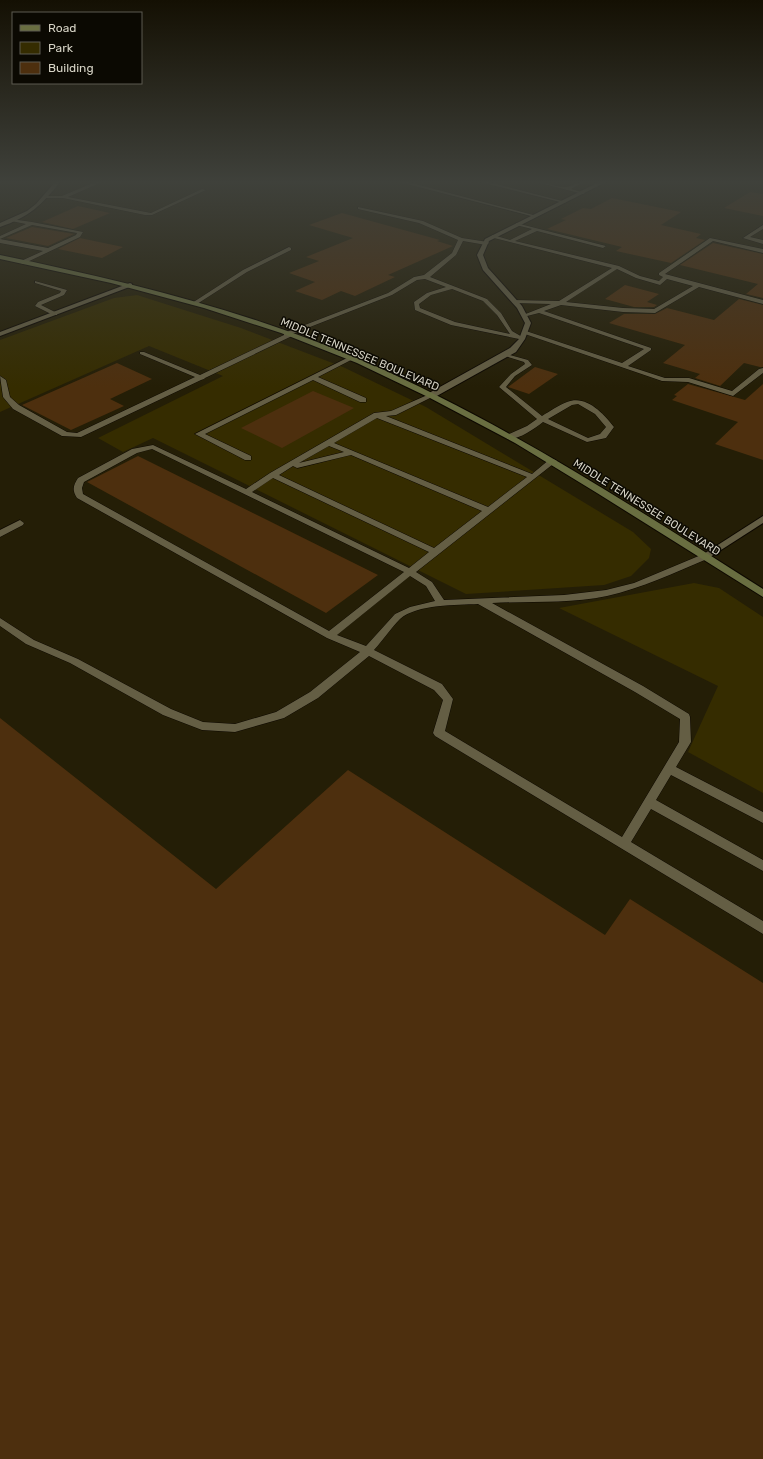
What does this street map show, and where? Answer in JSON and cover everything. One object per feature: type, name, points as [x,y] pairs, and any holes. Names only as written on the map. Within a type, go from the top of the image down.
[{"type":"main road","name":"MIDDLE TENNESSEE BOULEVARD","points":[[0,257],[130,285],[195,303],[288,335],[349,359],[432,395],[553,461],[763,594]]},
{"type":"street","points":[[432,395],[512,350],[523,336],[528,323],[525,316],[514,301],[485,269],[480,255],[482,250]]},
{"type":"street","points":[[0,334],[130,285]]},
{"type":"street","points":[[704,556],[763,519]]},
{"type":"lane","points":[[23,262],[48,250]]},
{"type":"lane","points":[[195,303],[245,271],[284,250]]},
{"type":"lane","points":[[426,277],[454,254],[456,250]]},
{"type":"lane","points":[[545,250],[617,267],[638,277],[660,283],[666,278]]},
{"type":"lane","points":[[696,250],[661,274],[666,278],[763,302]]},
{"type":"lane","points":[[525,316],[560,303],[617,267]]},
{"type":"lane","points":[[0,378],[3,380],[7,398],[16,407],[65,434],[78,435],[202,378],[288,335],[390,294],[416,278],[426,277],[485,300],[499,314],[510,332],[664,380],[689,380],[734,394],[760,370],[763,371]]},
{"type":"lane","points":[[37,282],[64,290],[62,294],[40,303],[38,306],[55,314]]},
{"type":"lane","points":[[514,301],[560,303],[623,310],[655,311],[698,285]]},
{"type":"lane","points":[[452,287],[429,294],[416,303],[417,309],[428,315],[449,322],[523,336]]},
{"type":"lane","points":[[539,311],[648,349],[623,366]]},
{"type":"lane","points":[[142,353],[202,378]]},
{"type":"lane","points":[[504,354],[526,361],[529,365],[513,375],[502,387],[542,419],[587,440],[603,436],[610,427],[598,412],[579,402],[570,404],[542,419],[530,428],[510,437]]},
{"type":"lane","points":[[248,458],[199,434],[349,359]]},
{"type":"lane","points":[[313,377],[363,400]]},
{"type":"lane","points":[[247,492],[284,468],[377,415],[392,413],[432,395]]},
{"type":"lane","points":[[377,415],[533,477]]},
{"type":"lane","points":[[328,443],[489,511]]},
{"type":"lane","points":[[441,603],[429,584],[410,572],[153,447],[135,451],[81,480],[78,484],[77,491],[80,496],[330,636],[368,651],[438,687],[448,699],[440,732],[763,928]]},
{"type":"lane","points":[[284,468],[351,453]]},
{"type":"lane","points":[[330,636],[435,552],[553,461]]},
{"type":"lane","points":[[273,475],[435,552]]},
{"type":"lane","points":[[0,534],[20,523]]},
{"type":"lane","points":[[0,620],[30,642],[74,661],[167,712],[202,726],[236,728],[280,715],[314,695],[368,651],[398,616],[413,609],[441,603],[564,598],[606,593],[665,574],[704,556]]},
{"type":"lane","points":[[479,601],[639,689],[685,717],[685,742],[624,844]]},
{"type":"lane","points":[[669,768],[763,818]]},
{"type":"lane","points":[[649,802],[763,866]]},
{"type":"green space","points":[[137,295],[241,328],[343,367],[426,407],[633,532],[651,549],[649,558],[631,576],[604,585],[466,594],[153,438],[123,452],[98,438],[223,376],[149,346],[0,412],[0,340],[114,298]]},
{"type":"green space","points":[[694,583],[719,588],[763,617],[763,793],[688,752],[718,686],[559,608]]},
{"type":"building","points":[[63,250],[117,250],[102,258]]},
{"type":"building","points":[[323,250],[444,250],[388,275],[395,277],[355,296],[341,291],[322,300],[295,291],[315,282],[289,273],[319,261],[306,257]]},
{"type":"building","points":[[617,250],[690,250],[671,263],[616,251]]},
{"type":"building","points":[[702,250],[745,250],[763,254],[763,298],[746,294],[758,284],[680,265]]},
{"type":"building","points":[[625,285],[659,294],[647,302],[657,305],[654,307],[634,307],[605,299]]},
{"type":"building","points":[[739,299],[763,305],[763,367],[744,363],[720,386],[695,378],[700,374],[663,363],[685,345],[609,323],[624,314],[655,314],[667,308],[714,320]]},
{"type":"building","points":[[117,363],[152,379],[110,399],[124,406],[71,430],[22,405]]},
{"type":"building","points":[[535,367],[558,374],[529,394],[508,387]]},
{"type":"building","points":[[688,384],[745,400],[763,384],[763,460],[715,444],[738,422],[672,400],[677,396],[674,395]]},
{"type":"building","points":[[313,391],[354,408],[282,448],[241,428]]},
{"type":"building","points":[[138,456],[378,575],[326,613],[87,482]]},
{"type":"building","points":[[0,718],[216,889],[348,770],[605,935],[630,899],[763,983],[763,1459],[0,1459]]}]
